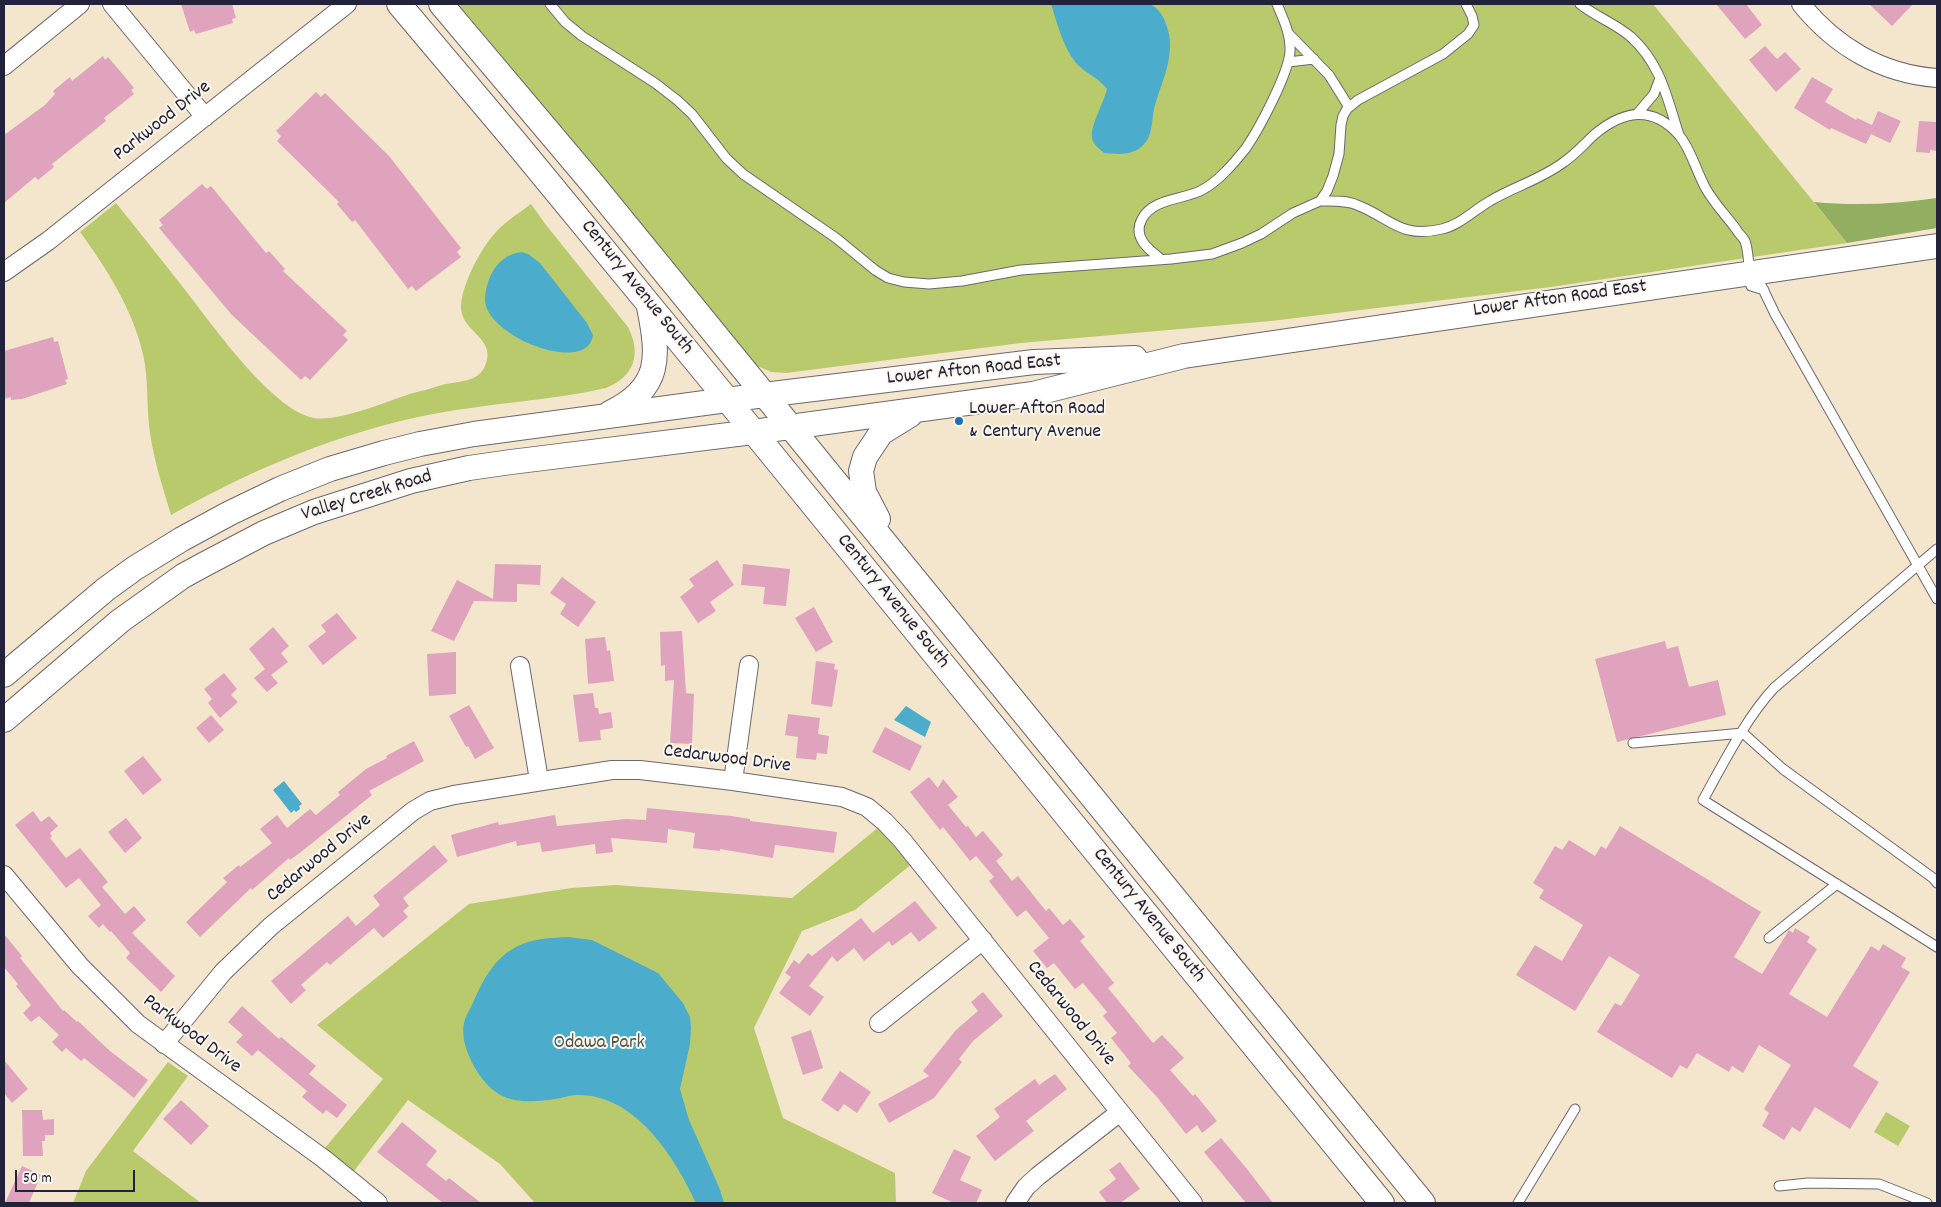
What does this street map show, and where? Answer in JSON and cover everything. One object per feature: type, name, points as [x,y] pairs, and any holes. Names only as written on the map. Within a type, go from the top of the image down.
[{"type":"main road","name":"Century Avenue South","points":[[399,4],[648,303],[1382,1203]]},
{"type":"main road","name":"Century Avenue South","points":[[441,4],[592,183],[1423,1203]]},
{"type":"main road","name":"Lower Afton Road East","points":[[764,395],[1034,362],[1184,356],[1756,278],[1937,246]]},
{"type":"main road","points":[[603,416],[616,410],[633,398],[650,377],[656,352],[648,303]]},
{"type":"main road","name":"Lower Afton Road East","points":[[791,427],[1033,394],[1184,356]]},
{"type":"main road","name":"Valley Creek Road","points":[[4,675],[92,600],[135,568],[214,521],[272,493],[348,464],[420,444],[500,430],[764,395]]},
{"type":"main road","points":[[894,553],[864,492],[861,471],[865,457],[881,433],[918,410]]},
{"type":"main road","name":"Valley Creek Road","points":[[4,720],[120,621],[184,576],[242,544],[314,512],[411,481],[469,468],[791,427]]},
{"type":"street","points":[[4,66],[80,4]]},
{"type":"street","points":[[112,4],[205,117]]},
{"type":"street","name":"Parkwood Drive","points":[[4,272],[48,241],[347,4]]},
{"type":"street","points":[[1801,4],[1829,35],[1866,59],[1900,72],[1937,78]]},
{"type":"street","points":[[733,780],[749,665]]},
{"type":"street","points":[[520,666],[539,780]]},
{"type":"street","name":"Cedarwood Drive","points":[[164,1044],[223,972],[249,946],[413,811],[430,801],[539,780],[612,770],[640,770],[733,780],[842,797],[867,807],[885,822],[902,840],[983,940],[1193,1203]]},
{"type":"street","name":"Parkwood Drive","points":[[4,874],[89,976],[132,1018],[164,1044],[324,1159],[378,1203]]},
{"type":"street","points":[[879,1023],[983,940]]},
{"type":"street","points":[[1016,1203],[1026,1187],[1038,1176],[1120,1112]]},
{"type":"lane","points":[[550,4],[565,22],[582,36],[655,83],[677,100],[692,114],[726,158],[743,174],[836,238],[875,270],[888,278],[904,282],[929,284],[962,281],[1021,270],[1212,254],[1242,244],[1293,213],[1320,201],[1340,201],[1356,204],[1394,226],[1410,232],[1443,229],[1455,225],[1490,201],[1546,175],[1576,152],[1595,134],[1624,116],[1637,114],[1650,116],[1663,122],[1679,136]]},
{"type":"lane","points":[[1162,259],[1148,249],[1141,240],[1139,228],[1142,219],[1156,205],[1191,195],[1216,180],[1246,147],[1287,70],[1290,41],[1277,4]]},
{"type":"lane","points":[[1320,201],[1333,176],[1339,154],[1341,124],[1343,116],[1349,107],[1358,100],[1443,54],[1468,34],[1474,25],[1466,4]]},
{"type":"lane","points":[[1580,4],[1591,13],[1605,18],[1631,37],[1650,57],[1660,78],[1679,136],[1704,186],[1744,241],[1756,278],[1775,314],[1937,599]]},
{"type":"lane","points":[[1288,33],[1328,75],[1349,107]]},
{"type":"lane","points":[[1288,62],[1314,59]]},
{"type":"lane","points":[[1637,114],[1654,94],[1660,78]]},
{"type":"lane","points":[[1937,549],[1774,688],[1765,698],[1703,800],[1937,947]]},
{"type":"lane","points":[[1633,743],[1743,733],[1783,769],[1933,878],[1937,883]]},
{"type":"lane","points":[[1769,938],[1837,884]]},
{"type":"lane","points":[[1518,1203],[1575,1109]]},
{"type":"lane","points":[[1779,1186],[1808,1182],[1879,1184],[1927,1203]]},
{"type":"green space","points":[[454,4],[1653,4],[1847,243],[1551,287],[1271,321],[1021,343],[786,373],[771,372],[753,364]]},
{"type":"green space","points":[[1937,198],[1937,228],[1847,243],[1814,202],[1876,204]]},
{"type":"green space","points":[[116,203],[224,341],[260,382],[279,399],[297,411],[314,418],[337,417],[350,414],[413,393],[466,380],[482,372],[485,366],[487,350],[480,337],[465,321],[462,314],[461,305],[466,283],[477,259],[490,239],[504,224],[531,204],[628,327],[634,346],[633,364],[623,378],[606,388],[563,396],[433,414],[364,431],[298,454],[265,468],[233,482],[171,515],[152,443],[145,364],[138,337],[117,290],[100,260],[80,232]]},
{"type":"green space","name":"Odawa Park","points":[[885,822],[918,859],[855,910],[802,931],[754,1028],[783,1118],[895,1173],[896,1203],[535,1203],[500,1164],[408,1100],[348,1179],[319,1155],[383,1079],[317,1025],[469,904],[571,888],[616,885],[792,898]]},
{"type":"green space","points":[[168,1062],[188,1076],[133,1151],[201,1203],[73,1203],[86,1171]]},
{"type":"green space","points":[[1886,1112],[1910,1126],[1898,1146],[1874,1132]]},
{"type":"water","points":[[1051,4],[1150,4],[1162,15],[1169,34],[1168,65],[1155,105],[1150,133],[1145,143],[1137,150],[1123,154],[1104,153],[1094,143],[1092,138],[1093,127],[1107,89],[1071,57],[1061,35]]},
{"type":"water","points":[[522,252],[540,263],[587,323],[593,335],[587,347],[574,352],[557,352],[538,347],[518,338],[502,327],[490,314],[485,297],[492,272],[506,257]]},
{"type":"water","points":[[906,706],[931,722],[925,737],[894,720]]},
{"type":"water","points":[[284,781],[302,804],[296,812],[294,810],[291,813],[273,790]]},
{"type":"water","points":[[568,937],[592,940],[658,973],[683,1003],[690,1017],[691,1028],[690,1044],[680,1089],[689,1120],[719,1187],[724,1203],[696,1203],[664,1148],[634,1116],[617,1105],[598,1097],[577,1095],[540,1101],[509,1099],[489,1086],[471,1061],[464,1041],[464,1023],[489,972],[508,952],[522,944],[542,939]]},
{"type":"building","points":[[181,4],[232,4],[236,18],[232,19],[233,23],[196,34],[194,30],[190,32]]},
{"type":"building","points":[[1716,4],[1746,4],[1762,25],[1745,39]]},
{"type":"building","points":[[1869,4],[1913,4],[1892,26]]},
{"type":"building","points":[[1765,46],[1777,59],[1785,52],[1801,69],[1776,92],[1749,60]]},
{"type":"building","points":[[103,56],[105,60],[108,57],[134,88],[131,90],[134,94],[104,118],[106,121],[52,164],[54,167],[38,180],[35,177],[4,203],[4,135],[45,105],[55,94],[53,91],[70,77],[72,81]]},
{"type":"building","points":[[1812,77],[1833,89],[1825,102],[1856,120],[1857,118],[1872,125],[1878,111],[1901,121],[1890,143],[1871,134],[1866,144],[1831,128],[1830,130],[1794,108]]},
{"type":"building","points":[[316,92],[321,97],[325,93],[389,156],[461,248],[457,252],[461,257],[416,291],[412,286],[408,289],[355,220],[352,222],[337,204],[339,202],[277,141],[281,136],[276,131]]},
{"type":"building","points":[[1919,121],[1937,122],[1937,151],[1930,150],[1930,153],[1916,152]]},
{"type":"building","points":[[202,184],[207,189],[211,186],[266,253],[269,251],[285,269],[283,271],[347,331],[343,335],[348,340],[310,380],[305,376],[301,380],[231,314],[159,228],[163,225],[159,220]]},
{"type":"building","points":[[53,337],[54,342],[58,341],[68,379],[65,380],[67,384],[22,399],[11,400],[11,397],[4,399],[4,351]]},
{"type":"building","points":[[717,560],[734,585],[710,602],[716,611],[698,623],[680,597],[694,586],[689,579]]},
{"type":"building","points":[[495,564],[541,565],[540,585],[517,584],[517,602],[474,601],[454,641],[431,631],[457,580],[493,599]]},
{"type":"building","points":[[743,564],[790,569],[786,606],[763,604],[765,587],[741,585]]},
{"type":"building","points":[[562,577],[596,602],[578,627],[560,614],[566,604],[550,593]]},
{"type":"building","points":[[814,607],[833,642],[816,652],[795,618]]},
{"type":"building","points":[[337,613],[357,638],[323,665],[308,646],[326,632],[321,625]]},
{"type":"building","points":[[273,627],[289,646],[281,653],[288,662],[271,675],[278,683],[267,692],[254,678],[265,669],[249,649]]},
{"type":"building","points":[[682,631],[686,693],[694,694],[692,744],[670,743],[674,680],[665,681],[665,665],[661,666],[660,632]]},
{"type":"building","points":[[605,637],[607,651],[610,650],[614,681],[588,684],[585,639]]},
{"type":"building","points":[[1665,641],[1667,649],[1678,646],[1689,687],[1718,680],[1726,715],[1617,742],[1595,659]]},
{"type":"building","points":[[456,652],[456,694],[429,696],[427,654]]},
{"type":"building","points":[[816,661],[835,664],[834,669],[838,670],[832,707],[811,704]]},
{"type":"building","points":[[224,673],[237,689],[231,695],[238,702],[220,718],[208,703],[212,699],[204,689]]},
{"type":"building","points":[[593,693],[595,708],[598,708],[599,714],[611,712],[613,728],[600,730],[601,740],[579,742],[573,695]]},
{"type":"building","points":[[469,705],[494,748],[475,759],[449,716]]},
{"type":"building","points":[[788,714],[820,718],[818,734],[829,736],[827,754],[817,753],[816,760],[796,758],[798,737],[785,735]]},
{"type":"building","points":[[211,715],[224,730],[209,743],[196,728]]},
{"type":"building","points":[[885,727],[922,746],[910,771],[872,752]]},
{"type":"building","points":[[414,741],[424,761],[369,791],[372,795],[301,852],[290,860],[289,858],[252,890],[251,888],[200,937],[186,922],[227,882],[223,878],[272,843],[260,829],[277,815],[287,828],[310,809],[316,815],[340,795],[338,792],[366,769]]},
{"type":"building","points":[[143,756],[162,780],[143,795],[124,771]]},
{"type":"building","points":[[929,777],[938,788],[943,779],[958,797],[948,805],[976,837],[983,831],[1003,855],[996,861],[1012,881],[1018,876],[1046,911],[1049,908],[1063,925],[1070,919],[1085,937],[1080,941],[1114,983],[1108,988],[1153,1043],[1162,1035],[1184,1058],[1170,1070],[1193,1096],[1195,1094],[1217,1121],[1202,1133],[1197,1125],[1186,1134],[1157,1097],[1128,1066],[1131,1063],[1111,1038],[1117,1033],[1103,1016],[1107,1012],[1083,983],[1075,989],[1054,963],[1047,968],[1033,951],[1049,938],[1026,910],[1017,917],[989,881],[994,877],[976,856],[970,861],[943,827],[940,830],[910,792]]},
{"type":"building","points":[[647,808],[731,816],[750,819],[750,821],[837,832],[834,853],[775,845],[773,858],[720,849],[720,851],[693,848],[695,833],[668,829],[667,843],[611,838],[613,852],[596,854],[595,844],[542,852],[540,842],[517,846],[516,841],[457,857],[451,835],[498,822],[499,825],[555,815],[557,826],[626,819],[646,820]]},
{"type":"building","points":[[33,811],[41,822],[49,816],[58,826],[50,833],[52,836],[50,838],[66,858],[80,848],[108,882],[102,887],[125,914],[134,906],[146,920],[132,933],[175,976],[161,992],[126,958],[130,953],[111,931],[103,924],[99,928],[88,916],[101,905],[79,878],[66,888],[15,825]]},
{"type":"building","points":[[126,818],[142,838],[125,853],[108,832]]},
{"type":"building","points":[[1620,826],[1761,912],[1734,957],[1762,974],[1789,930],[1793,933],[1795,928],[1810,937],[1807,942],[1817,949],[1789,994],[1827,1017],[1871,946],[1879,951],[1883,944],[1906,958],[1901,967],[1910,972],[1853,1066],[1879,1082],[1850,1129],[1815,1107],[1800,1132],[1792,1127],[1784,1140],[1762,1126],[1769,1113],[1764,1109],[1791,1065],[1759,1045],[1743,1073],[1732,1066],[1729,1072],[1697,1053],[1687,1069],[1680,1065],[1672,1078],[1597,1032],[1615,1003],[1621,1006],[1640,975],[1609,956],[1575,1011],[1516,975],[1535,945],[1562,961],[1583,925],[1539,898],[1544,890],[1533,883],[1555,846],[1562,850],[1569,840],[1595,856],[1601,846],[1606,849]]},
{"type":"building","points":[[434,845],[448,861],[403,898],[409,906],[403,911],[408,917],[383,938],[374,928],[330,965],[327,962],[301,985],[306,990],[291,1004],[271,981],[348,916],[356,926],[380,905],[373,896]]},
{"type":"building","points":[[915,901],[937,928],[919,942],[911,932],[892,946],[889,941],[864,961],[854,948],[837,962],[832,956],[809,986],[824,997],[810,1016],[779,993],[791,977],[785,973],[794,960],[799,964],[808,953],[812,956],[861,918],[873,933]]},
{"type":"building","points":[[4,934],[22,956],[20,958],[63,1011],[78,1021],[110,1051],[148,1080],[134,1098],[84,1058],[81,1061],[66,1048],[62,1052],[52,1042],[59,1035],[39,1016],[31,1022],[23,1013],[31,1005],[16,986],[18,984],[4,967]]},
{"type":"building","points":[[983,992],[1003,1016],[973,1041],[959,1059],[962,1062],[934,1098],[889,1123],[878,1104],[929,1076],[923,1071],[956,1030],[978,1011],[971,1002]]},
{"type":"building","points":[[242,1006],[279,1039],[281,1037],[316,1066],[309,1074],[347,1105],[337,1118],[326,1110],[323,1114],[302,1097],[307,1091],[258,1050],[252,1056],[236,1042],[243,1035],[228,1022]]},
{"type":"building","points":[[811,1030],[823,1068],[803,1075],[791,1037]]},
{"type":"building","points":[[4,1060],[28,1089],[12,1103],[4,1093]]},
{"type":"building","points":[[840,1071],[871,1092],[857,1113],[844,1104],[838,1112],[821,1100]]},
{"type":"building","points":[[1055,1074],[1067,1089],[1026,1121],[1034,1131],[995,1161],[976,1136],[1000,1117],[994,1109],[1035,1079],[1039,1085]]},
{"type":"building","points":[[181,1100],[209,1126],[191,1145],[163,1119]]},
{"type":"building","points":[[22,1110],[42,1110],[43,1120],[54,1119],[54,1135],[45,1135],[45,1141],[42,1141],[43,1156],[23,1156]]},
{"type":"building","points":[[402,1122],[437,1151],[426,1165],[446,1181],[449,1178],[481,1203],[443,1203],[377,1152]]},
{"type":"building","points":[[1221,1138],[1273,1203],[1246,1203],[1204,1152]]},
{"type":"building","points":[[954,1149],[971,1157],[960,1180],[982,1190],[976,1203],[954,1203],[932,1193]]},
{"type":"building","points":[[1120,1162],[1140,1189],[1120,1203],[1107,1203],[1099,1192],[1116,1179],[1109,1170]]},
{"type":"building","points":[[22,1166],[41,1175],[29,1203],[5,1203]]},
{"type":"place","name":"Lower Afton Road & Century Avenue","points":[[959,421]]}]
